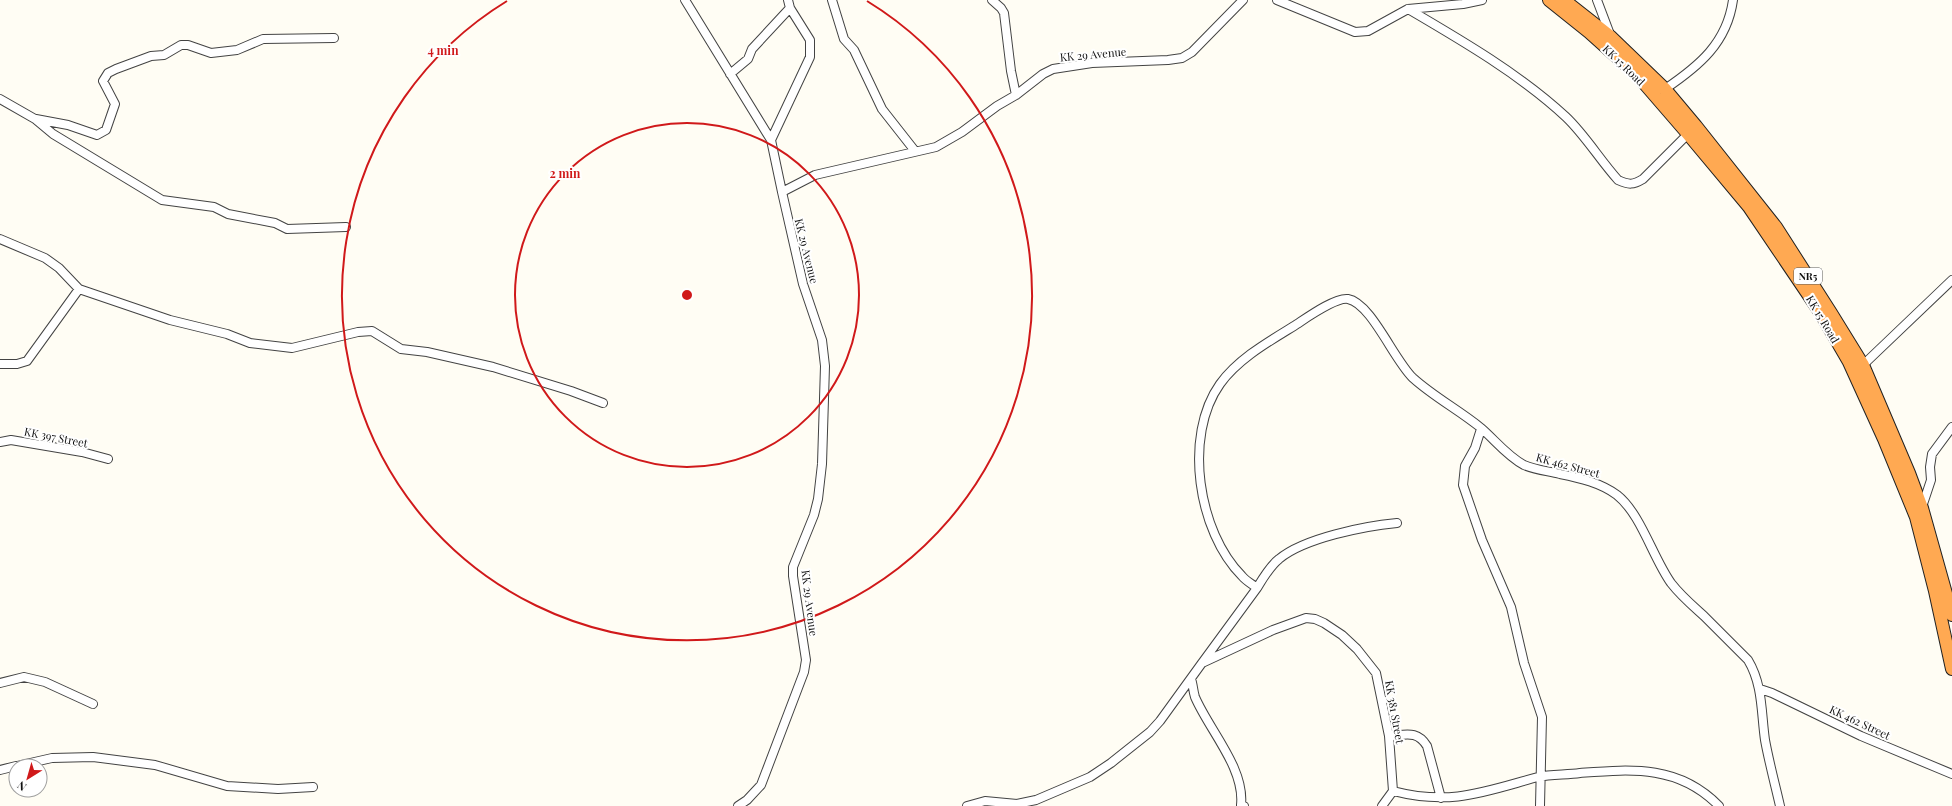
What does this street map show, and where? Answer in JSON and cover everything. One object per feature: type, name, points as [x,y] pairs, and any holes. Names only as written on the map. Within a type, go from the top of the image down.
[{"type":"highway","name":"KK 15 Road","points":[[1549,0],[1589,32],[1637,75],[1692,130],[1776,228],[1824,301],[1863,365],[1893,435],[1922,508],[1951,602],[1952,615]]},
{"type":"highway","name":"KK 15 Road","points":[[1564,0],[1611,37],[1665,89],[1692,130],[1749,207],[1791,268],[1820,312],[1849,362],[1884,439],[1916,517],[1935,591],[1952,669]]},
{"type":"street","points":[[685,0],[771,140],[782,192]]},
{"type":"street","points":[[832,0],[844,39],[854,50],[882,109],[915,151]]},
{"type":"street","points":[[992,0],[1004,13],[1011,71],[1016,95]]},
{"type":"street","name":"KK 29 Avenue","points":[[738,806],[747,800],[761,785],[804,672],[806,660],[793,567],[814,515],[818,499],[822,464],[825,366],[822,340],[803,284],[782,192],[815,175],[851,165],[903,156],[915,151],[936,148],[997,106],[1016,95],[1043,74],[1060,67],[1092,63],[1168,60],[1182,58],[1192,52],[1242,0]]},
{"type":"street","points":[[1277,0],[1355,32],[1362,33],[1408,9],[1463,4],[1482,0]]},
{"type":"street","points":[[1597,0],[1611,37]]},
{"type":"street","points":[[1665,89],[1693,70],[1714,47],[1729,23],[1733,0]]},
{"type":"street","points":[[730,74],[748,60],[752,49],[789,4],[810,40],[810,57],[771,140]]},
{"type":"street","points":[[1408,9],[1459,39],[1540,95],[1567,118],[1618,180],[1628,185],[1634,184],[1643,179],[1692,130]]},
{"type":"street","points":[[35,118],[68,125],[97,134],[103,132],[106,130],[115,104],[103,81],[108,74],[125,65],[151,56],[164,55],[181,45],[188,45],[211,53],[237,50],[263,39],[334,38]]},
{"type":"street","points":[[0,99],[35,118],[53,134],[162,200],[214,207],[228,214],[275,223],[287,229],[346,227]]},
{"type":"street","points":[[0,239],[45,258],[59,268],[79,289],[170,320],[227,334],[250,343],[275,348],[292,348],[358,332],[372,332],[401,349],[434,353],[493,367],[571,391],[603,403]]},
{"type":"street","points":[[1863,365],[1952,280]]},
{"type":"street","points":[[0,364],[17,364],[27,361],[79,289]]},
{"type":"street","name":"KK 462 Street","points":[[1257,588],[1242,576],[1229,560],[1219,542],[1209,517],[1198,469],[1198,452],[1204,421],[1215,392],[1220,384],[1241,362],[1275,338],[1336,301],[1349,299],[1360,306],[1370,316],[1392,351],[1410,375],[1481,429],[1510,455],[1523,464],[1607,488],[1625,502],[1669,580],[1679,593],[1748,660],[1753,669],[1760,689],[1765,741],[1780,806]]},
{"type":"street","points":[[1922,508],[1931,480],[1930,467],[1932,454],[1952,427]]},
{"type":"street","points":[[1481,429],[1475,448],[1465,466],[1463,485],[1482,540],[1511,607],[1524,663],[1540,712],[1542,728],[1539,777],[1540,806]]},
{"type":"street","name":"KK 397 Street","points":[[0,442],[11,440],[82,452],[108,459]]},
{"type":"street","points":[[967,806],[985,801],[1018,804],[1036,800],[1090,777],[1111,763],[1150,732],[1160,721],[1278,560],[1295,548],[1344,532],[1383,524],[1397,524]]},
{"type":"street","name":"KK 381 Street","points":[[1202,663],[1290,623],[1306,618],[1315,619],[1324,623],[1342,635],[1371,664],[1379,681],[1389,736],[1393,791]]},
{"type":"street","points":[[0,683],[24,677],[45,682],[93,704]]},
{"type":"street","points":[[1191,679],[1195,695],[1236,774],[1242,795],[1242,806]]},
{"type":"street","name":"KK 462 Street","points":[[1760,689],[1772,693],[1861,736],[1952,774]]},
{"type":"street","points":[[1389,736],[1416,735],[1423,740],[1427,746],[1441,798]]},
{"type":"street","points":[[48,759],[93,757],[155,765],[227,786],[278,789],[313,787]]},
{"type":"street","points":[[1382,806],[1393,791],[1413,796],[1441,798],[1464,797],[1494,791],[1539,777],[1627,769],[1650,771],[1696,786],[1719,806]]}]
